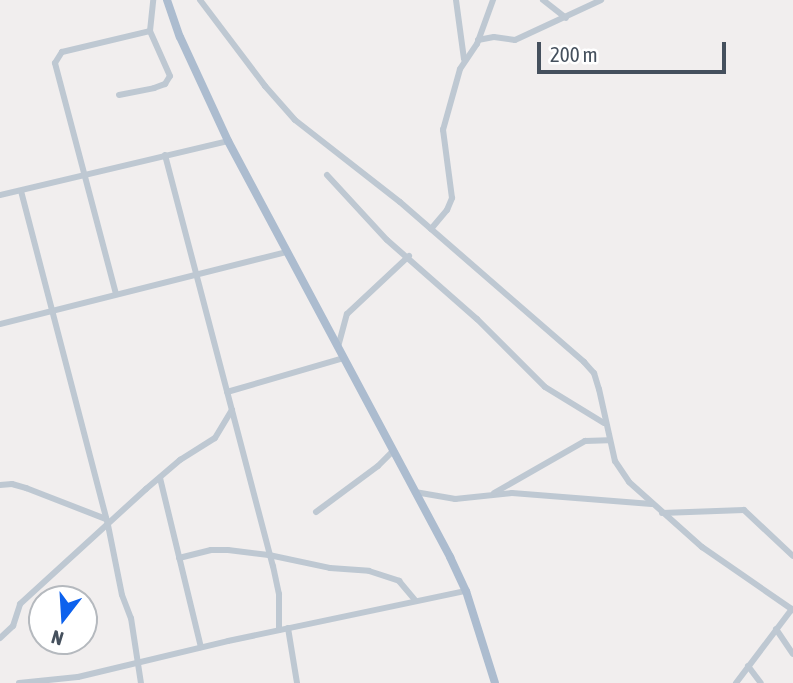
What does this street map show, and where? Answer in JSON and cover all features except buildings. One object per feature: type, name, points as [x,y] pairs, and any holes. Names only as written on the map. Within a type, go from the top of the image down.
[{"type":"main road","points":[[167,0],[180,37],[228,141],[466,591],[495,683]]},
{"type":"street","points":[[119,95],[165,84],[170,76],[150,31],[153,0]]},
{"type":"street","points":[[200,0],[265,86],[295,120],[431,229],[594,373],[608,440],[615,461],[629,482],[652,505],[737,574],[792,609],[736,683]]},
{"type":"street","points":[[456,0],[464,59]]},
{"type":"street","points":[[431,229],[447,210],[452,198],[443,130],[464,59],[478,40],[493,0]]},
{"type":"street","points":[[543,0],[566,18]]},
{"type":"street","points":[[478,40],[494,37],[515,40],[601,0]]},
{"type":"street","points":[[116,294],[54,63],[61,52],[150,31]]},
{"type":"street","points":[[0,195],[83,173],[228,141]]},
{"type":"street","points":[[165,155],[270,555],[279,594],[279,630]]},
{"type":"street","points":[[327,175],[387,240],[408,256],[545,387],[604,423]]},
{"type":"street","points":[[21,191],[107,522],[140,661],[141,683]]},
{"type":"street","points":[[0,324],[287,252]]},
{"type":"street","points":[[338,348],[347,314],[408,256]]},
{"type":"street","points":[[227,392],[344,358]]},
{"type":"street","points":[[0,638],[13,626],[20,604],[107,522],[180,460],[215,438],[232,410]]},
{"type":"street","points":[[489,495],[585,441],[608,440]]},
{"type":"street","points":[[316,512],[393,451]]},
{"type":"street","points":[[160,478],[201,647]]},
{"type":"street","points":[[0,485],[26,488],[107,522]]},
{"type":"street","points":[[415,492],[455,499],[512,493],[652,505]]},
{"type":"street","points":[[662,513],[744,510],[793,556]]},
{"type":"street","points":[[179,558],[211,551],[270,555],[330,568],[385,575],[399,581],[416,601]]},
{"type":"street","points":[[19,683],[78,677],[201,647],[466,591]]},
{"type":"street","points":[[289,628],[297,683]]},
{"type":"street","points":[[776,629],[793,654]]},
{"type":"street","points":[[748,666],[761,683]]}]
